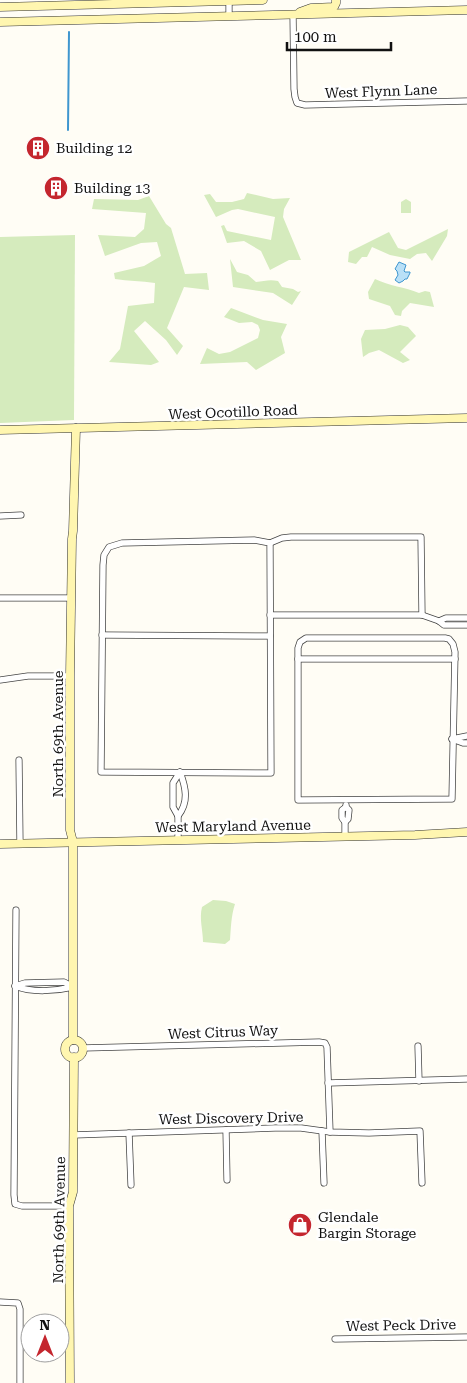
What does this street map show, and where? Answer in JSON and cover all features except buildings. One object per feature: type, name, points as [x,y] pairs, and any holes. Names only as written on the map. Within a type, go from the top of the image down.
[{"type":"street","points":[[229,0],[229,16]]},
{"type":"street","points":[[0,7],[263,0]]},
{"type":"street","points":[[293,14],[310,8],[334,7],[336,0]]},
{"type":"street","points":[[0,22],[467,10]]},
{"type":"street","name":"West Flynn Lane","points":[[293,14],[294,89],[297,103],[305,105],[467,101]]},
{"type":"street","name":"West Ocotillo Road","points":[[0,430],[467,418]]},
{"type":"street","name":"North 69th Avenue","points":[[70,1383],[69,1206],[73,1192],[74,1057],[67,1054],[65,1049],[68,1042],[74,1040],[73,842],[70,830],[70,676],[76,428]]},
{"type":"street","points":[[0,516],[22,515]]},
{"type":"street","points":[[270,543],[271,773],[101,772],[103,565],[104,556],[109,547],[122,543],[148,542],[254,540],[270,543],[282,538],[291,537],[422,537],[422,615]]},
{"type":"street","points":[[0,598],[71,598]]},
{"type":"street","points":[[270,615],[422,615],[439,621],[444,625],[467,625]]},
{"type":"street","points":[[439,621],[446,618],[467,618]]},
{"type":"street","points":[[102,635],[270,636]]},
{"type":"street","points":[[306,638],[450,639],[453,644],[454,659],[452,799],[298,800],[298,659],[300,642],[306,638]]},
{"type":"street","points":[[298,659],[454,659]]},
{"type":"street","points":[[0,680],[28,676],[70,676]]},
{"type":"street","points":[[452,739],[467,736]]},
{"type":"street","points":[[452,739],[467,743]]},
{"type":"street","points":[[19,760],[20,844]]},
{"type":"street","points":[[178,840],[178,816],[173,807],[173,784],[180,772]]},
{"type":"street","points":[[178,816],[184,807],[185,785],[180,772]]},
{"type":"street","points":[[345,836],[345,822],[348,819],[349,810],[346,807],[346,800]]},
{"type":"street","name":"West Maryland Avenue","points":[[0,844],[467,832]]},
{"type":"street","points":[[16,910],[15,1204],[22,1206],[69,1206]]},
{"type":"street","points":[[15,986],[25,983],[64,982],[74,987]]},
{"type":"street","points":[[74,1040],[80,1042],[82,1048],[80,1055],[74,1057]]},
{"type":"street","name":"West Citrus Way","points":[[82,1048],[325,1043],[327,1047],[330,1132]]},
{"type":"street","points":[[418,1046],[419,1081]]},
{"type":"street","points":[[328,1083],[467,1079]]},
{"type":"street","name":"West Discovery Drive","points":[[72,1135],[301,1128],[330,1132],[369,1133],[420,1131],[422,1183]]},
{"type":"street","points":[[226,1130],[227,1180]]},
{"type":"street","points":[[322,1131],[324,1182]]},
{"type":"street","points":[[129,1133],[131,1185]]},
{"type":"street","points":[[0,1302],[18,1303],[20,1309],[20,1383]]},
{"type":"street","name":"West Peck Drive","points":[[335,1339],[467,1336]]},
{"type":"green space","points":[[247,193],[273,199],[290,198],[284,209],[283,217],[301,260],[289,260],[270,270],[261,251],[244,241],[227,243],[221,226],[224,225],[227,231],[271,240],[275,217],[238,209],[216,217],[204,195],[210,194],[216,202],[232,202],[244,199]]},
{"type":"green space","points":[[149,196],[166,224],[171,228],[185,274],[207,273],[209,290],[184,287],[167,328],[183,346],[177,355],[166,340],[145,321],[134,331],[159,362],[151,365],[109,362],[120,349],[128,306],[154,303],[155,283],[115,279],[114,273],[144,266],[161,256],[157,242],[141,243],[105,256],[98,235],[135,237],[144,229],[146,213],[92,209],[94,199],[138,200]]},
{"type":"green space","points":[[406,199],[411,202],[411,213],[401,213],[401,202]]},
{"type":"green space","points":[[448,229],[447,236],[432,261],[426,253],[417,254],[410,259],[390,255],[372,247],[367,257],[362,257],[356,264],[348,262],[349,252],[389,232],[398,248],[406,250]]},
{"type":"green space","points":[[75,235],[74,420],[0,423],[0,237]]},
{"type":"green space","points":[[230,259],[237,272],[248,275],[256,282],[278,281],[282,287],[298,292],[301,291],[292,305],[273,293],[233,287]]},
{"type":"green space","points":[[375,279],[419,293],[430,292],[434,307],[410,303],[402,311],[401,316],[395,315],[390,306],[369,299],[368,292]]},
{"type":"green space","points":[[231,308],[263,320],[287,324],[281,337],[285,353],[256,370],[247,362],[200,364],[207,348],[219,354],[230,352],[258,338],[260,330],[258,325],[252,322],[239,323],[224,317]]},
{"type":"green space","points":[[400,325],[408,327],[416,336],[400,352],[410,360],[403,363],[379,350],[363,357],[361,339],[365,330],[385,329]]},
{"type":"green space","points":[[213,900],[235,904],[230,940],[225,944],[203,942],[201,911],[202,907]]},
{"type":"water","points":[[399,262],[406,265],[405,272],[410,273],[407,279],[399,283],[395,280],[398,275],[395,269]]},
{"type":"waterway","points":[[68,130],[69,32]]},
{"type":"place","name":"Building 12","points":[[38,148]]},
{"type":"place","name":"Building 13","points":[[56,188]]},
{"type":"place","name":"Glendale Bargin Storage","points":[[300,1225]]}]
